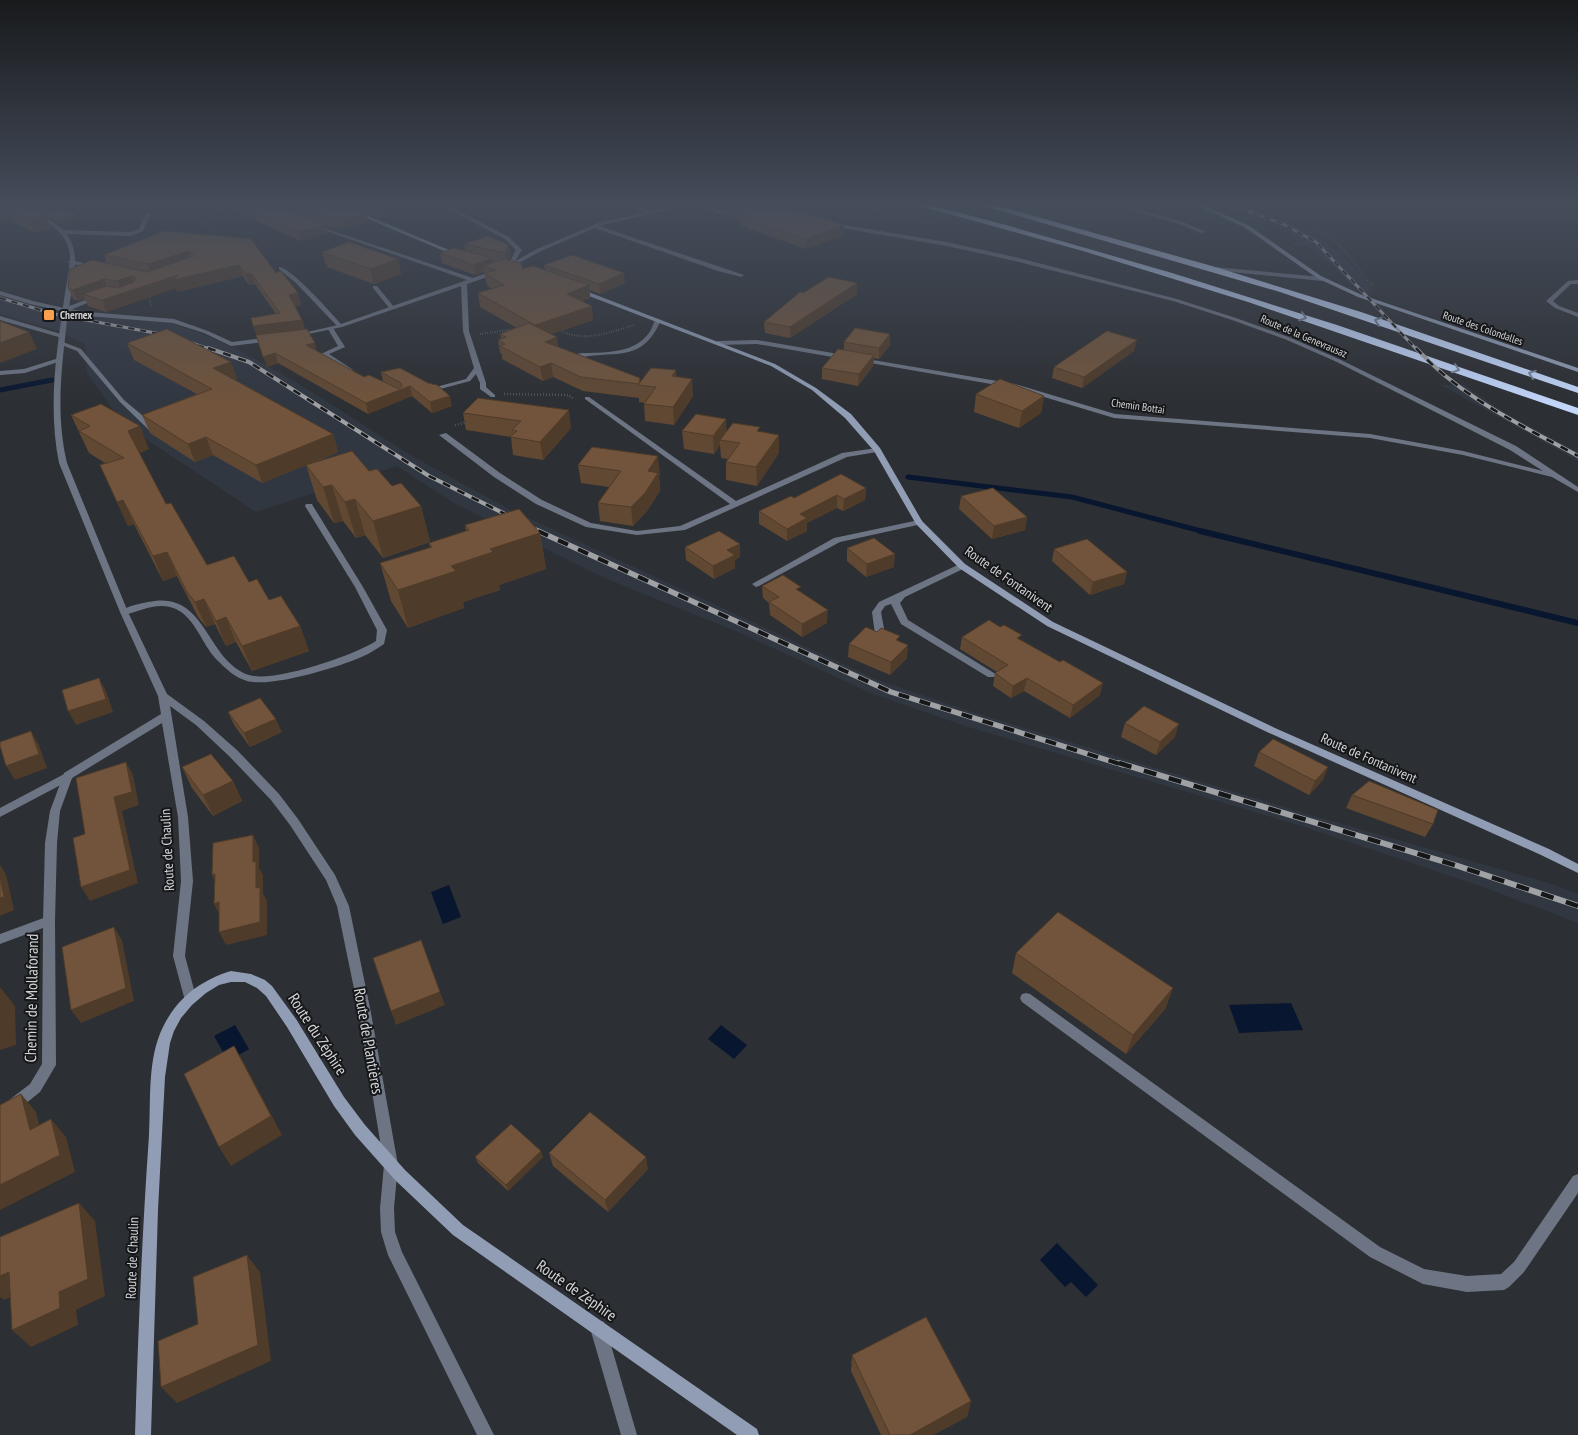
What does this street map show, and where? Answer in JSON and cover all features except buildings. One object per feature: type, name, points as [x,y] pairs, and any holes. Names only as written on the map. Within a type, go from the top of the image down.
[{"type":"highway","points":[[1159,272],[1233,294],[1457,369],[1578,412]]},
{"type":"highway","points":[[1222,272],[1402,329],[1578,390]]},
{"type":"street","name":"Route de Chaulin","points":[[70,272],[54,415],[56,438],[63,463],[124,612],[163,696],[183,817],[188,881],[179,956],[190,997],[174,1017],[163,1044],[151,1196],[143,1435]]},
{"type":"street","points":[[286,272],[340,326]]},
{"type":"street","points":[[451,272],[474,280]]},
{"type":"street","points":[[0,292],[32,303],[88,314],[174,321],[206,332],[231,344],[311,334],[331,329],[495,272]]},
{"type":"street","points":[[730,272],[741,274]]},
{"type":"street","name":"Route de la Genevrausaz","points":[[1066,272],[1175,300],[1289,339],[1339,361],[1513,448],[1578,490]]},
{"type":"street","points":[[1245,272],[1322,279]]},
{"type":"street","name":"Route des Colondalles","points":[[1312,272],[1322,279],[1368,299],[1578,370]]},
{"type":"street","points":[[1578,282],[1570,282],[1549,300],[1557,307],[1578,315]]},
{"type":"street","points":[[464,284],[467,336],[484,383],[482,388],[494,396]]},
{"type":"street","name":"Route de Fontanivent","points":[[568,286],[773,365],[814,389],[848,416],[877,450],[919,522],[962,566],[1050,624],[1271,730],[1527,844],[1578,870]]},
{"type":"street","points":[[375,287],[392,308]]},
{"type":"street","points":[[66,310],[102,296]]},
{"type":"street","points":[[0,318],[62,340],[79,350],[122,402],[152,428]]},
{"type":"street","points":[[571,359],[578,355],[632,350],[646,342],[654,333],[654,319]]},
{"type":"street","points":[[331,329],[342,347],[324,354],[356,374]]},
{"type":"street","name":"Chemin Bottai","points":[[718,343],[757,342],[1015,386],[1114,416],[1370,436],[1463,453],[1558,477]]},
{"type":"street","points":[[0,380],[59,360]]},
{"type":"street","points":[[418,380],[431,390],[468,380],[477,368]]},
{"type":"street","points":[[0,373],[25,371]]},
{"type":"street","points":[[587,398],[734,503]]},
{"type":"street","points":[[443,435],[497,475],[539,502],[589,526],[637,533],[682,528],[734,503],[845,455],[877,450]]},
{"type":"street","points":[[124,612],[155,603],[178,606],[186,610],[207,643],[223,660],[243,676],[254,680],[312,668],[364,653],[381,642],[382,630],[359,587],[309,506]]},
{"type":"street","points":[[756,584],[837,540],[919,522]]},
{"type":"street","points":[[880,634],[876,612],[882,604],[962,566]]},
{"type":"street","points":[[902,595],[895,604],[904,622],[991,674]]},
{"type":"street","name":"Route de Plantières","points":[[163,696],[200,723],[234,754],[275,797],[331,878],[343,906],[391,1165],[388,1232],[396,1255],[486,1435]]},
{"type":"street","points":[[0,813],[68,776],[166,716]]},
{"type":"street","name":"Chemin de Mollaforand","points":[[0,1115],[35,1088],[49,1066],[51,843],[55,811],[68,776]]},
{"type":"street","name":"Chemin de Mollaforand","points":[[0,939],[49,922]]},
{"type":"street","name":"Route du Zéphire","points":[[190,997],[201,988],[226,978],[250,979],[267,988],[294,1026],[348,1114],[391,1165]]},
{"type":"street","points":[[1026,998],[1375,1252],[1423,1276],[1467,1284],[1504,1282],[1519,1267],[1578,1181]]},
{"type":"street","name":"Route de Zéphire","points":[[391,1165],[420,1196],[458,1230],[751,1435]]},
{"type":"street","points":[[598,1328],[629,1435]]},
{"type":"path","points":[[1360,272],[1379,293]]},
{"type":"path","points":[[142,293],[149,295],[156,293]]},
{"type":"path","points":[[149,295],[152,308]]},
{"type":"path","points":[[553,329],[559,328],[570,335],[591,334],[620,329],[654,319]]},
{"type":"path","points":[[467,336],[507,329],[524,330]]},
{"type":"path","points":[[443,435],[444,429],[474,418],[488,400],[494,396],[509,392],[587,398]]},
{"type":"shaded area","points":[[1339,272],[1359,272],[1368,282],[1373,294],[1353,286]]},
{"type":"shaded area","points":[[0,295],[58,312],[172,323],[210,337],[243,352],[309,390],[412,456],[511,510],[878,680],[972,712],[1314,816],[1549,883],[1578,894],[1578,923],[1486,888],[1301,826],[965,726],[873,694],[738,632],[602,577],[452,502],[397,466],[256,512],[123,424],[87,373],[85,344],[56,330],[0,314]]},
{"type":"shaded area","points":[[1441,385],[1464,385],[1512,417],[1578,452],[1578,461]]},
{"type":"water","points":[[449,885],[461,917],[443,924],[431,892]]},
{"type":"water","points":[[1291,1003],[1303,1030],[1239,1033],[1229,1005]]},
{"type":"water","points":[[235,1025],[249,1049],[228,1061],[214,1036]]},
{"type":"water","points":[[721,1025],[747,1045],[734,1059],[708,1039]]},
{"type":"water","points":[[1057,1243],[1098,1285],[1086,1297],[1071,1282],[1065,1287],[1040,1260]]},
{"type":"waterway","points":[[0,390],[52,380]]},
{"type":"waterway","points":[[908,477],[1072,497],[1205,532]]},
{"type":"waterway","points":[[1200,531],[1578,623]]},
{"type":"railway","points":[[1344,272],[1417,350]]},
{"type":"railway","points":[[0,298],[54,314],[171,336],[212,350]]},
{"type":"railway","points":[[208,348],[249,362],[429,476],[541,532]]},
{"type":"railway","points":[[1416,348],[1433,365],[1472,396],[1513,421],[1578,456]]},
{"type":"railway","points":[[538,531],[891,692],[1123,765]]},
{"type":"railway","points":[[1119,763],[1458,866],[1578,906]]},
{"type":"place","name":"Chernex","points":[[49,315]]}]
